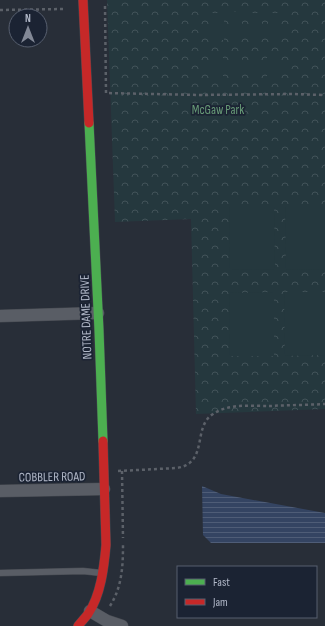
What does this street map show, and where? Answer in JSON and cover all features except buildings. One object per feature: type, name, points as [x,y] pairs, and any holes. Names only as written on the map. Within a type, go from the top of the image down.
[{"type":"street","name":"NOTRE DAME DRIVE","points":[[78,626],[90,611],[105,565],[106,545],[98,313],[83,0]]},
{"type":"street","points":[[0,316],[98,313]]},
{"type":"street","name":"COBBLER ROAD","points":[[0,491],[104,490]]},
{"type":"street","points":[[90,611],[107,621],[122,626]]},
{"type":"lane","points":[[0,573],[83,571],[102,573]]},
{"type":"path","points":[[105,6],[106,92],[199,95],[325,95]]},
{"type":"path","points":[[0,10],[65,9]]},
{"type":"path","points":[[122,525],[122,471],[177,468],[186,465],[196,457],[203,426],[208,418],[214,413],[222,409],[239,407],[325,404]]},
{"type":"path","points":[[113,599],[121,580],[123,554]]},
{"type":"green space","name":"McGaw Park","points":[[107,0],[325,0],[325,409],[196,414],[191,219],[115,222]]},
{"type":"green space","points":[[230,12],[242,12],[242,40],[230,40]]},
{"type":"green space","points":[[211,13],[224,13],[224,40],[211,40]]},
{"type":"green space","points":[[249,13],[262,13],[262,40],[249,40]]},
{"type":"green space","points":[[268,13],[281,13],[281,40],[268,40]]},
{"type":"green space","points":[[230,53],[242,53],[242,80],[230,80]]},
{"type":"green space","points":[[211,54],[223,54],[223,81],[211,81]]},
{"type":"green space","points":[[249,54],[261,54],[261,81],[249,81]]},
{"type":"green space","points":[[267,54],[280,54],[280,81],[267,81]]},
{"type":"green space","points":[[229,206],[274,206],[275,269],[230,270]]},
{"type":"green space","points":[[285,206],[325,206],[325,269],[286,270]]},
{"type":"green space","points":[[274,292],[274,356],[230,356],[229,293]]},
{"type":"green space","points":[[284,292],[325,292],[325,355],[285,356]]},
{"type":"water","points":[[202,486],[221,494],[325,513],[325,543],[211,543],[203,535]]},
{"type":"traffic: fast","points":[[89,123],[103,441]]},
{"type":"traffic: jam","points":[[83,0],[89,123]]},
{"type":"traffic: jam","points":[[78,626],[88,614],[96,598],[104,562],[106,545],[103,441]]}]
